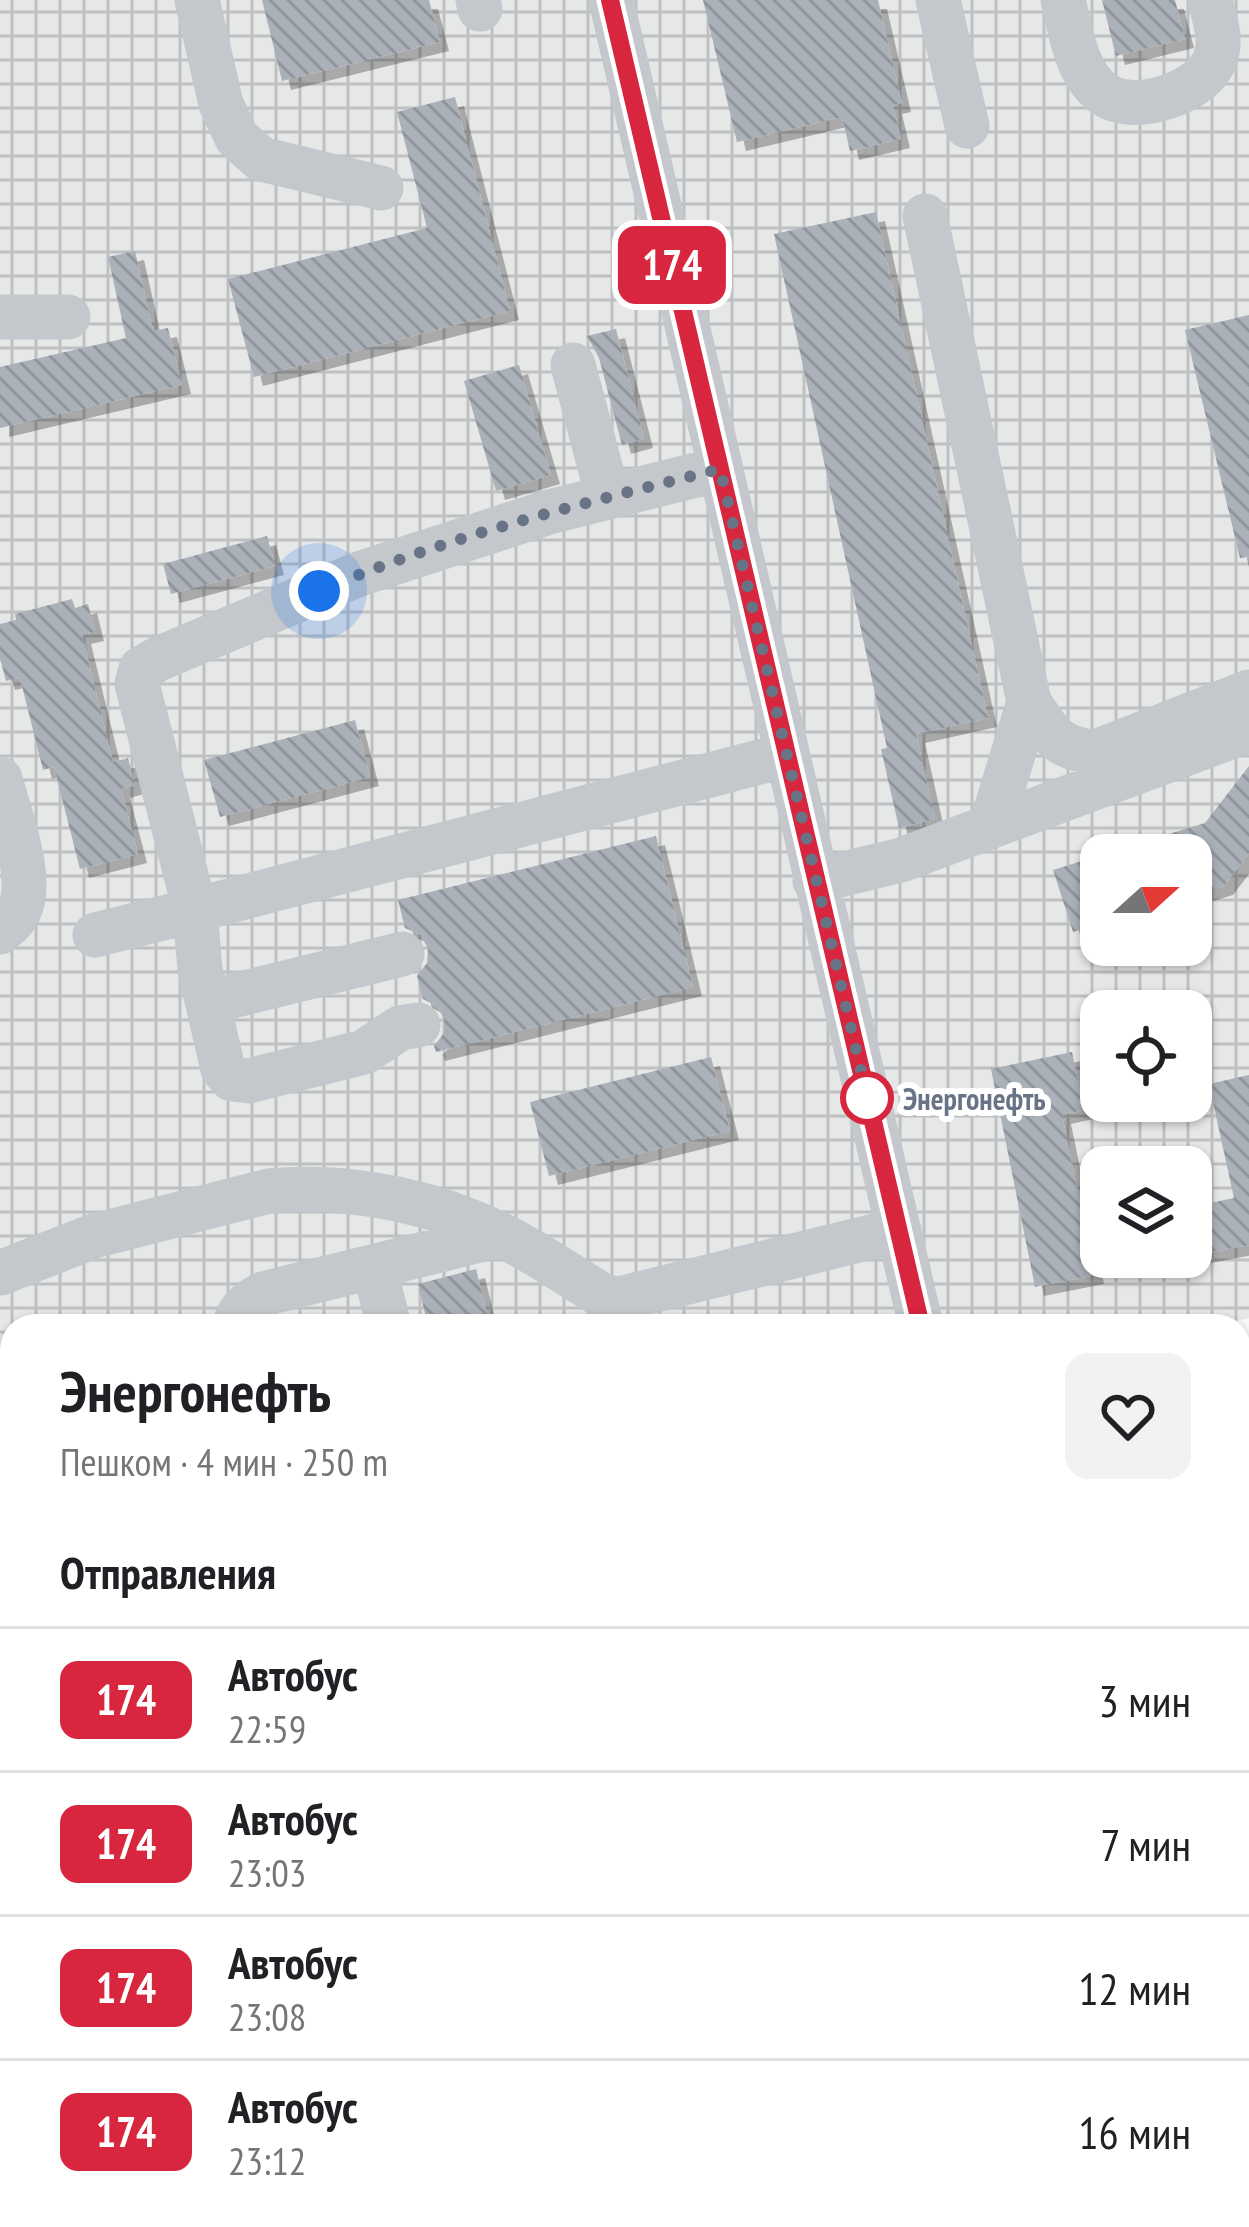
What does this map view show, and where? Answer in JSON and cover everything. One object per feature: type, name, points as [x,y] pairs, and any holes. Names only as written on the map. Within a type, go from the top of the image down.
[{"type":"street","points":[[197,0],[221,104],[237,138],[261,159],[382,188]]},
{"type":"street","points":[[610,0],[918,1314]]},
{"type":"street","points":[[938,0],[967,126]]},
{"type":"street","points":[[1063,0],[1085,71],[1104,94],[1124,102],[1180,94],[1202,80],[1215,61],[1220,40],[1210,0]]},
{"type":"street","points":[[925,216],[1029,702],[1046,728],[1070,750],[1096,752]]},
{"type":"street","points":[[0,317],[68,317]]},
{"type":"street","points":[[573,364],[608,497]]},
{"type":"street","points":[[418,1025],[400,1028],[364,1052],[249,1081],[232,1079],[223,1070],[200,970],[196,910],[137,684],[141,669],[359,574],[515,522],[720,469]]},
{"type":"street","points":[[992,826],[1096,752],[1249,692]]},
{"type":"street","points":[[992,826],[1029,702]]},
{"type":"street","points":[[815,881],[901,860],[1249,730]]},
{"type":"street","points":[[95,935],[786,755]]},
{"type":"street","points":[[0,779],[22,861],[23,895],[19,913],[0,932]]},
{"type":"street","points":[[208,1002],[402,954]]},
{"type":"street","points":[[0,1274],[94,1236],[291,1189],[379,1196],[471,1221],[604,1296],[619,1299],[899,1230]]},
{"type":"street","points":[[238,1314],[263,1294],[500,1235]]},
{"type":"street","points":[[374,1267],[386,1314]]},
{"type":"shaded area","points":[[0,0],[1249,0],[1249,1314],[0,1314]]},
{"type":"building","points":[[262,0],[429,0],[440,42],[282,81]]},
{"type":"building","points":[[703,0],[878,0],[902,103],[893,105],[901,139],[850,151],[842,117],[737,142]]},
{"type":"building","points":[[1102,0],[1175,0],[1185,39],[1116,56]]},
{"type":"building","points":[[455,97],[510,311],[254,377],[228,279],[427,228],[397,112]]},
{"type":"building","points":[[876,212],[988,718],[916,734],[935,819],[899,828],[881,749],[887,748],[774,234]]},
{"type":"building","points":[[135,251],[153,331],[168,328],[182,385],[0,428],[0,367],[126,338],[108,257]]},
{"type":"building","points":[[1249,315],[1249,557],[1240,558],[1185,330]]},
{"type":"building","points":[[616,329],[644,439],[622,445],[599,358],[587,336]]},
{"type":"building","points":[[519,365],[551,475],[496,491],[464,381]]},
{"type":"building","points":[[267,536],[275,566],[171,594],[163,564]]},
{"type":"building","points":[[72,599],[75,608],[88,604],[95,632],[82,635],[113,762],[128,758],[135,785],[121,789],[138,854],[80,869],[54,767],[43,770],[20,678],[6,681],[0,658],[0,624],[16,620],[15,614]]},
{"type":"building","points":[[355,720],[370,777],[220,817],[204,760]]},
{"type":"building","points":[[1249,766],[1249,853],[1224,886],[1212,890],[1212,834],[1169,834],[1205,823]]},
{"type":"building","points":[[656,836],[693,987],[436,1052],[444,1019],[438,1007],[423,999],[417,976],[427,963],[428,949],[421,935],[405,928],[398,900]]},
{"type":"building","points":[[1080,862],[1080,930],[1073,932],[1053,870]]},
{"type":"building","points":[[1072,1052],[1080,1111],[1062,1115],[1080,1202],[1080,1278],[1035,1287],[991,1069]]},
{"type":"building","points":[[711,1057],[730,1131],[549,1176],[530,1102]]},
{"type":"building","points":[[1249,1075],[1249,1245],[1212,1252],[1212,1203],[1234,1198],[1212,1083]]},
{"type":"building","points":[[476,1269],[487,1314],[425,1314],[418,1284]]},
{"type":"bus line","name":"174","points":[[610,0],[918,1314]]},
{"type":"place","name":"Энергонефть","points":[[867,1098]]},
{"type":"route","points":[[319,591],[515,522],[720,469],[870,1109],[867,1098]]}]
